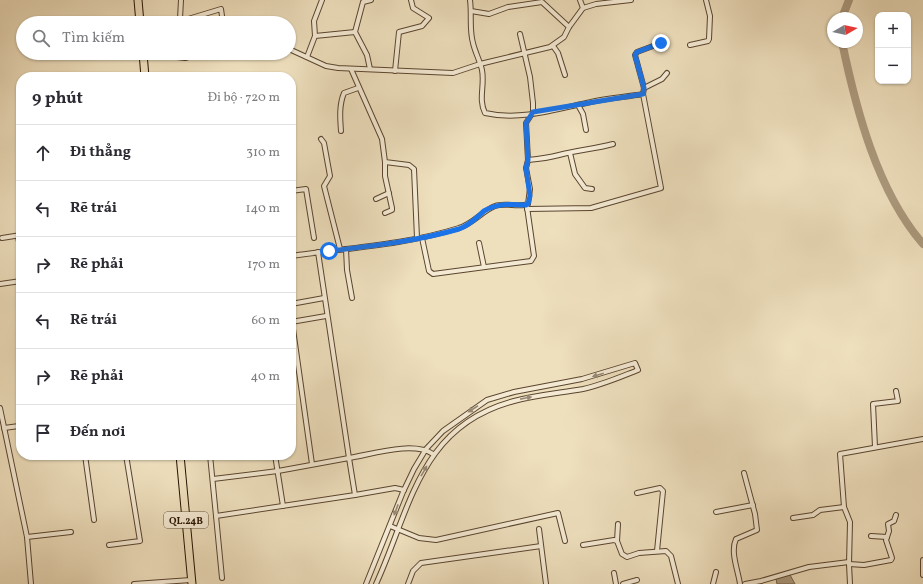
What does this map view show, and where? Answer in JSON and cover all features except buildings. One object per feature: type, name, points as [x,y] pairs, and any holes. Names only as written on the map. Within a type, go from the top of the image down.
[{"type":"main road","points":[[138,0],[139,16]]},
{"type":"main road","points":[[144,60],[145,72]]},
{"type":"main road","name":"QL.24B","points":[[180,460],[191,582]]},
{"type":"street","points":[[180,16],[181,0]]},
{"type":"street","points":[[306,57],[315,36],[314,21],[322,0]]},
{"type":"street","points":[[370,69],[367,55],[355,32],[363,2],[371,0]]},
{"type":"street","points":[[395,71],[399,32],[422,26],[429,18],[413,8],[411,0]]},
{"type":"street","points":[[470,0],[470,27],[480,64],[483,86],[481,104],[485,113],[500,116],[523,115],[533,112],[643,94]]},
{"type":"street","points":[[580,0],[584,8]]},
{"type":"street","points":[[296,52],[326,66],[351,69],[453,73],[480,64],[553,46],[564,37],[569,27],[584,8],[596,2],[631,0]]},
{"type":"street","points":[[690,45],[708,41],[709,39],[710,16],[706,0]]},
{"type":"street","points":[[471,11],[489,14],[508,7],[542,2],[569,27]]},
{"type":"street","points":[[200,16],[222,9],[222,16]]},
{"type":"street","points":[[315,36],[355,32]]},
{"type":"street","points":[[385,162],[409,165],[414,169],[420,238],[431,273],[503,266],[533,260],[534,256],[527,207],[530,196],[526,168],[528,160],[526,123],[533,112],[533,103],[530,78],[520,34]]},
{"type":"street","points":[[296,255],[374,246],[420,238],[467,226],[485,211],[498,205],[591,208],[661,188],[643,94],[644,88],[635,55],[637,52],[661,43]]},
{"type":"street","points":[[553,46],[558,53],[565,74]]},
{"type":"street","points":[[351,69],[358,88],[382,139],[385,176],[392,210],[385,213]]},
{"type":"street","points":[[644,88],[662,79],[667,73]]},
{"type":"street","points":[[341,131],[340,104],[344,93],[358,88]]},
{"type":"street","points":[[578,105],[583,114],[586,130]]},
{"type":"street","points":[[320,139],[324,143],[330,176],[324,186],[340,250]]},
{"type":"street","points":[[528,160],[550,158],[594,150],[613,144]]},
{"type":"street","points":[[570,154],[576,174],[585,188],[592,189]]},
{"type":"street","points":[[296,190],[306,189],[314,238]]},
{"type":"street","points":[[376,199],[389,193]]},
{"type":"street","points":[[2,238],[16,236]]},
{"type":"street","points":[[479,243],[484,267]]},
{"type":"street","points":[[346,249],[347,270],[352,298]]},
{"type":"street","points":[[318,252],[326,316],[339,386],[355,495]]},
{"type":"street","points":[[0,284],[16,282]]},
{"type":"street","points":[[296,303],[324,298]]},
{"type":"street","points":[[296,321],[326,316]]},
{"type":"street","points":[[296,350],[312,464]]},
{"type":"street","points":[[366,584],[404,490],[426,449],[443,431],[486,400],[514,392],[582,379],[635,363],[638,370],[615,379],[584,388],[521,399],[490,408],[448,438],[433,454],[414,489],[376,584]]},
{"type":"street","points":[[875,447],[872,404],[897,402],[896,391]]},
{"type":"street","points":[[0,408],[27,537],[31,584]]},
{"type":"street","points":[[4,428],[16,426]]},
{"type":"street","points":[[850,584],[850,522],[844,507],[840,454],[923,439]]},
{"type":"street","points":[[213,479],[278,471],[409,448],[426,449],[433,454]]},
{"type":"street","points":[[86,460],[94,520]]},
{"type":"street","points":[[109,546],[140,541],[127,460]]},
{"type":"street","points":[[211,460],[222,578]]},
{"type":"street","points":[[276,460],[283,506]]},
{"type":"street","points":[[740,584],[734,555],[735,542],[736,539],[757,530],[753,505],[744,473]]},
{"type":"street","points":[[216,516],[395,488],[404,490]]},
{"type":"street","points":[[637,493],[660,488],[662,491],[657,551]]},
{"type":"street","points":[[716,512],[753,505]]},
{"type":"street","points":[[793,518],[811,516],[820,510],[844,507]]},
{"type":"street","points":[[390,526],[419,538],[436,540],[558,513],[565,541]]},
{"type":"street","points":[[745,584],[809,567],[849,563],[864,565],[890,561],[892,558],[887,537],[889,531],[888,524],[894,521],[896,515]]},
{"type":"street","points":[[618,524],[617,541],[622,554],[627,557],[657,551],[666,551],[671,556],[678,584]]},
{"type":"street","points":[[539,529],[546,584]]},
{"type":"street","points":[[27,537],[70,532]]},
{"type":"street","points":[[871,536],[887,537]]},
{"type":"street","points":[[583,545],[607,540],[617,541]]},
{"type":"street","points":[[408,584],[413,571],[421,563],[541,546]]},
{"type":"street","points":[[923,560],[923,575]]},
{"type":"street","points":[[713,584],[716,572]]},
{"type":"street","points":[[614,573],[616,584]]},
{"type":"street","points":[[776,577],[776,584]]},
{"type":"street","points":[[623,584],[637,580]]},
{"type":"street","points":[[134,584],[191,582]]},
{"type":"shaded area","points":[[789,573],[795,584],[777,584],[776,579]]},
{"type":"waterway","points":[[844,12],[849,0]]},
{"type":"waterway","points":[[843,48],[854,94],[870,148],[893,200],[907,223],[923,244]]},
{"type":"route","points":[[329,251],[374,246],[422,238],[467,226],[485,211],[498,205],[528,204],[530,190],[526,168],[528,160],[526,123],[533,112],[565,108],[592,101],[643,94],[644,88],[635,55],[637,52],[661,43]]}]
